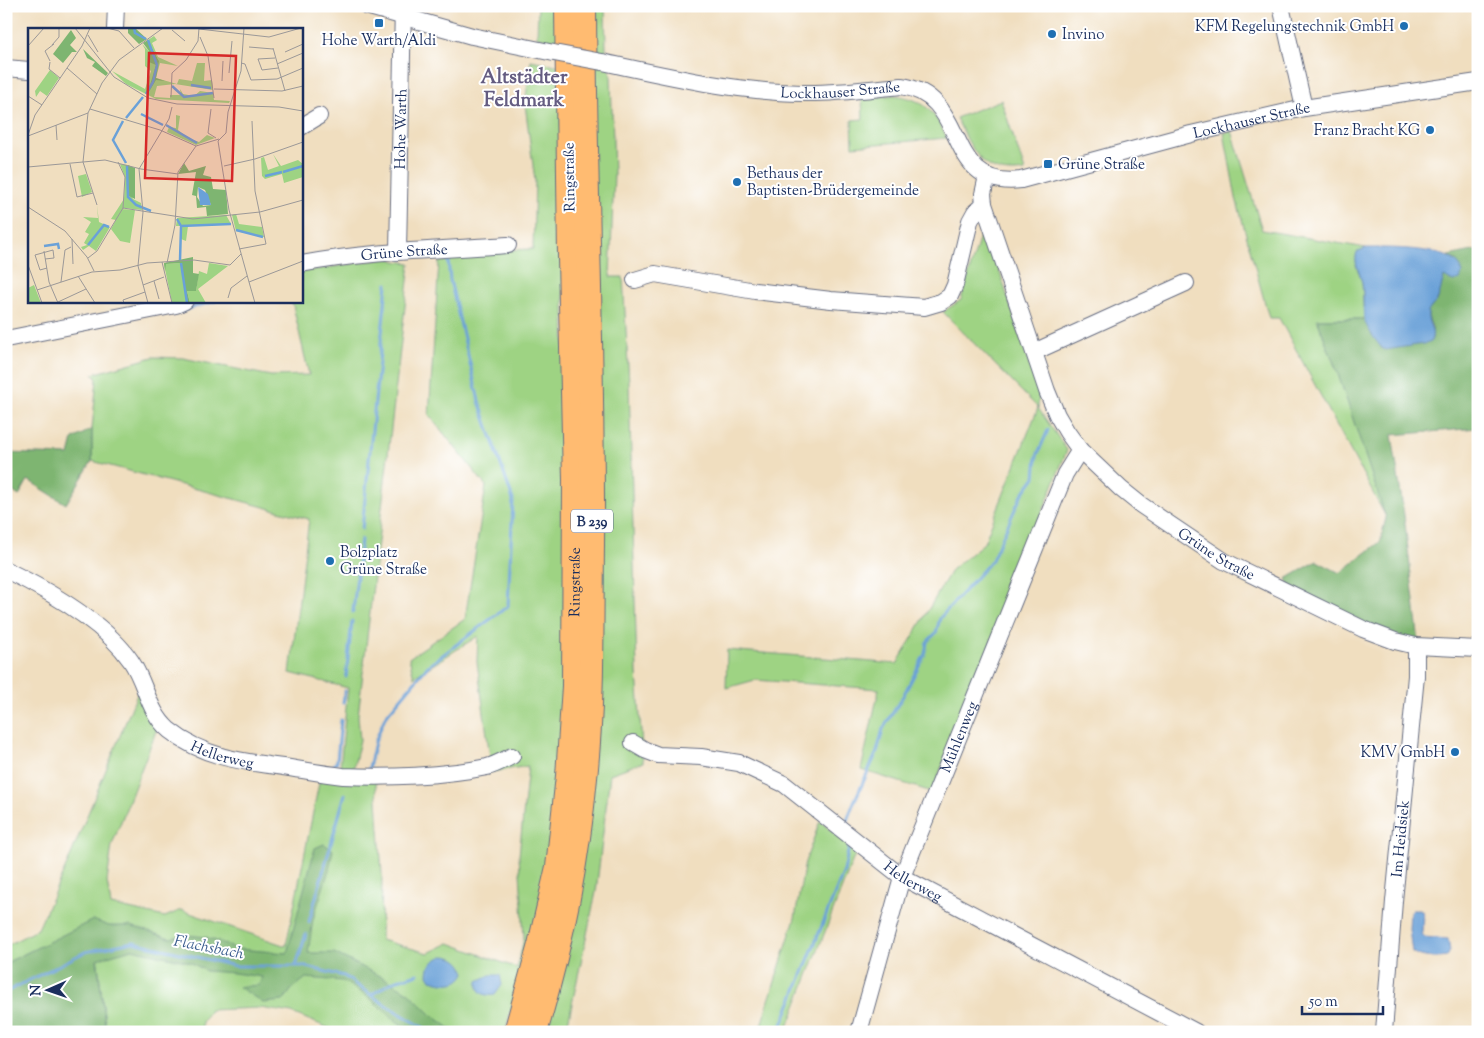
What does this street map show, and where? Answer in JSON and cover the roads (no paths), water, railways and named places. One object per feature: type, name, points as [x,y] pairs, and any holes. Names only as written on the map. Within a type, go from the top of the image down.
[{"type":"highway","name":"Ringstraße","points":[[526,1029],[540,945],[558,868],[568,776],[574,686],[575,480],[567,6]]},
{"type":"highway","name":"Ringstraße","points":[[526,1029],[558,950],[574,868],[586,778],[591,685],[592,480],[584,6]]},
{"type":"street","points":[[114,28],[116,6]]},
{"type":"street","name":"Lockhauser Straße","points":[[366,6],[403,12],[472,36],[675,77],[783,92],[822,93],[902,86],[911,88],[920,91],[941,108],[963,152],[975,167],[987,176],[1003,181],[1021,180],[1209,130],[1304,108],[1478,82]]},
{"type":"street","points":[[1281,6],[1304,108]]},
{"type":"street","name":"Hohe Warth","points":[[398,251],[403,12]]},
{"type":"street","points":[[6,68],[28,70]]},
{"type":"street","points":[[302,126],[319,116]]},
{"type":"street","name":"Grüne Straße","points":[[987,176],[983,194],[984,204],[1056,415],[1080,450],[1121,490],[1224,561],[1364,629],[1395,641],[1416,646],[1478,649]]},
{"type":"street","points":[[635,280],[655,274],[755,291],[831,300],[924,306],[941,302],[950,296],[955,286],[970,221],[975,212],[984,204]]},
{"type":"street","name":"Grüne Straße","points":[[302,264],[398,251],[508,245]]},
{"type":"street","points":[[1034,352],[1186,283]]},
{"type":"street","points":[[6,339],[180,302]]},
{"type":"street","name":"Mühlenweg","points":[[859,1032],[902,877],[1065,474],[1080,450]]},
{"type":"street","name":"Hellerweg","points":[[6,570],[34,584],[64,603],[112,640],[131,661],[161,722],[169,730],[189,743],[221,757],[242,762],[366,777],[442,773],[480,768],[512,756]]},
{"type":"street","name":"Im Heidsiek","points":[[1384,1032],[1396,881],[1416,676],[1416,646]]},
{"type":"street","name":"Hellerweg","points":[[633,743],[645,750],[658,754],[726,760],[739,763],[784,784],[902,877],[1196,1032]]},
{"type":"water","points":[[1366,248],[1408,249],[1442,254],[1454,260],[1461,269],[1460,280],[1453,282],[1444,277],[1436,302],[1430,308],[1428,320],[1432,330],[1431,341],[1385,350],[1368,329],[1365,322],[1362,283],[1356,260],[1357,252]]},
{"type":"water","points":[[1412,910],[1423,912],[1422,933],[1424,937],[1448,939],[1450,951],[1447,957],[1429,958],[1412,952],[1409,929],[1410,912]]},
{"type":"water","points":[[443,956],[454,958],[462,966],[465,973],[459,981],[441,983],[431,980],[428,975],[430,965]]},
{"type":"water","points":[[490,975],[500,975],[502,985],[495,995],[484,994],[478,988],[478,981]]},
{"type":"waterway","points":[[368,772],[375,742],[385,717],[428,666],[508,606],[513,500],[479,401],[450,280],[448,260]]},
{"type":"waterway","points":[[362,529],[387,284]]},
{"type":"waterway","points":[[181,311],[212,302]]},
{"type":"waterway","points":[[846,823],[877,752],[883,729],[925,654],[927,642],[936,633],[940,618],[992,560],[1021,496],[1035,477],[1037,456],[1048,430]]},
{"type":"waterway","points":[[353,612],[361,539]]},
{"type":"waterway","points":[[346,677],[352,621]]},
{"type":"waterway","points":[[343,703],[345,691]]},
{"type":"waterway","points":[[331,769],[337,761],[341,720]]},
{"type":"waterway","points":[[309,922],[345,794]]},
{"type":"waterway","points":[[779,1032],[844,871],[849,847]]},
{"type":"waterway","points":[[296,966],[306,934]]},
{"type":"waterway","name":"Flachsbach","points":[[6,992],[85,952],[133,942],[235,966],[302,966],[344,976],[387,1006],[431,1032]]},
{"type":"waterway","points":[[371,995],[394,981],[418,974]]},
{"type":"place","name":"Hohe Warth/Aldi","points":[[379,23]]},
{"type":"place","name":"KFM Regelungstechnik GmbH","points":[[1404,26]]},
{"type":"place","name":"Invino","points":[[1052,34]]},
{"type":"place","name":"Franz Bracht KG","points":[[1430,130]]},
{"type":"place","name":"Grüne Straße","points":[[1048,164]]},
{"type":"place","name":"Bethaus der Baptisten-Brüdergemeinde","points":[[737,182]]},
{"type":"place","name":"Bolzplatz Grüne Straße","points":[[330,561]]},
{"type":"place","name":"KMV GmbH","points":[[1455,752]]},
{"type":"district","name":"Altstädter Feldmark","points":[[524,88]]}]
